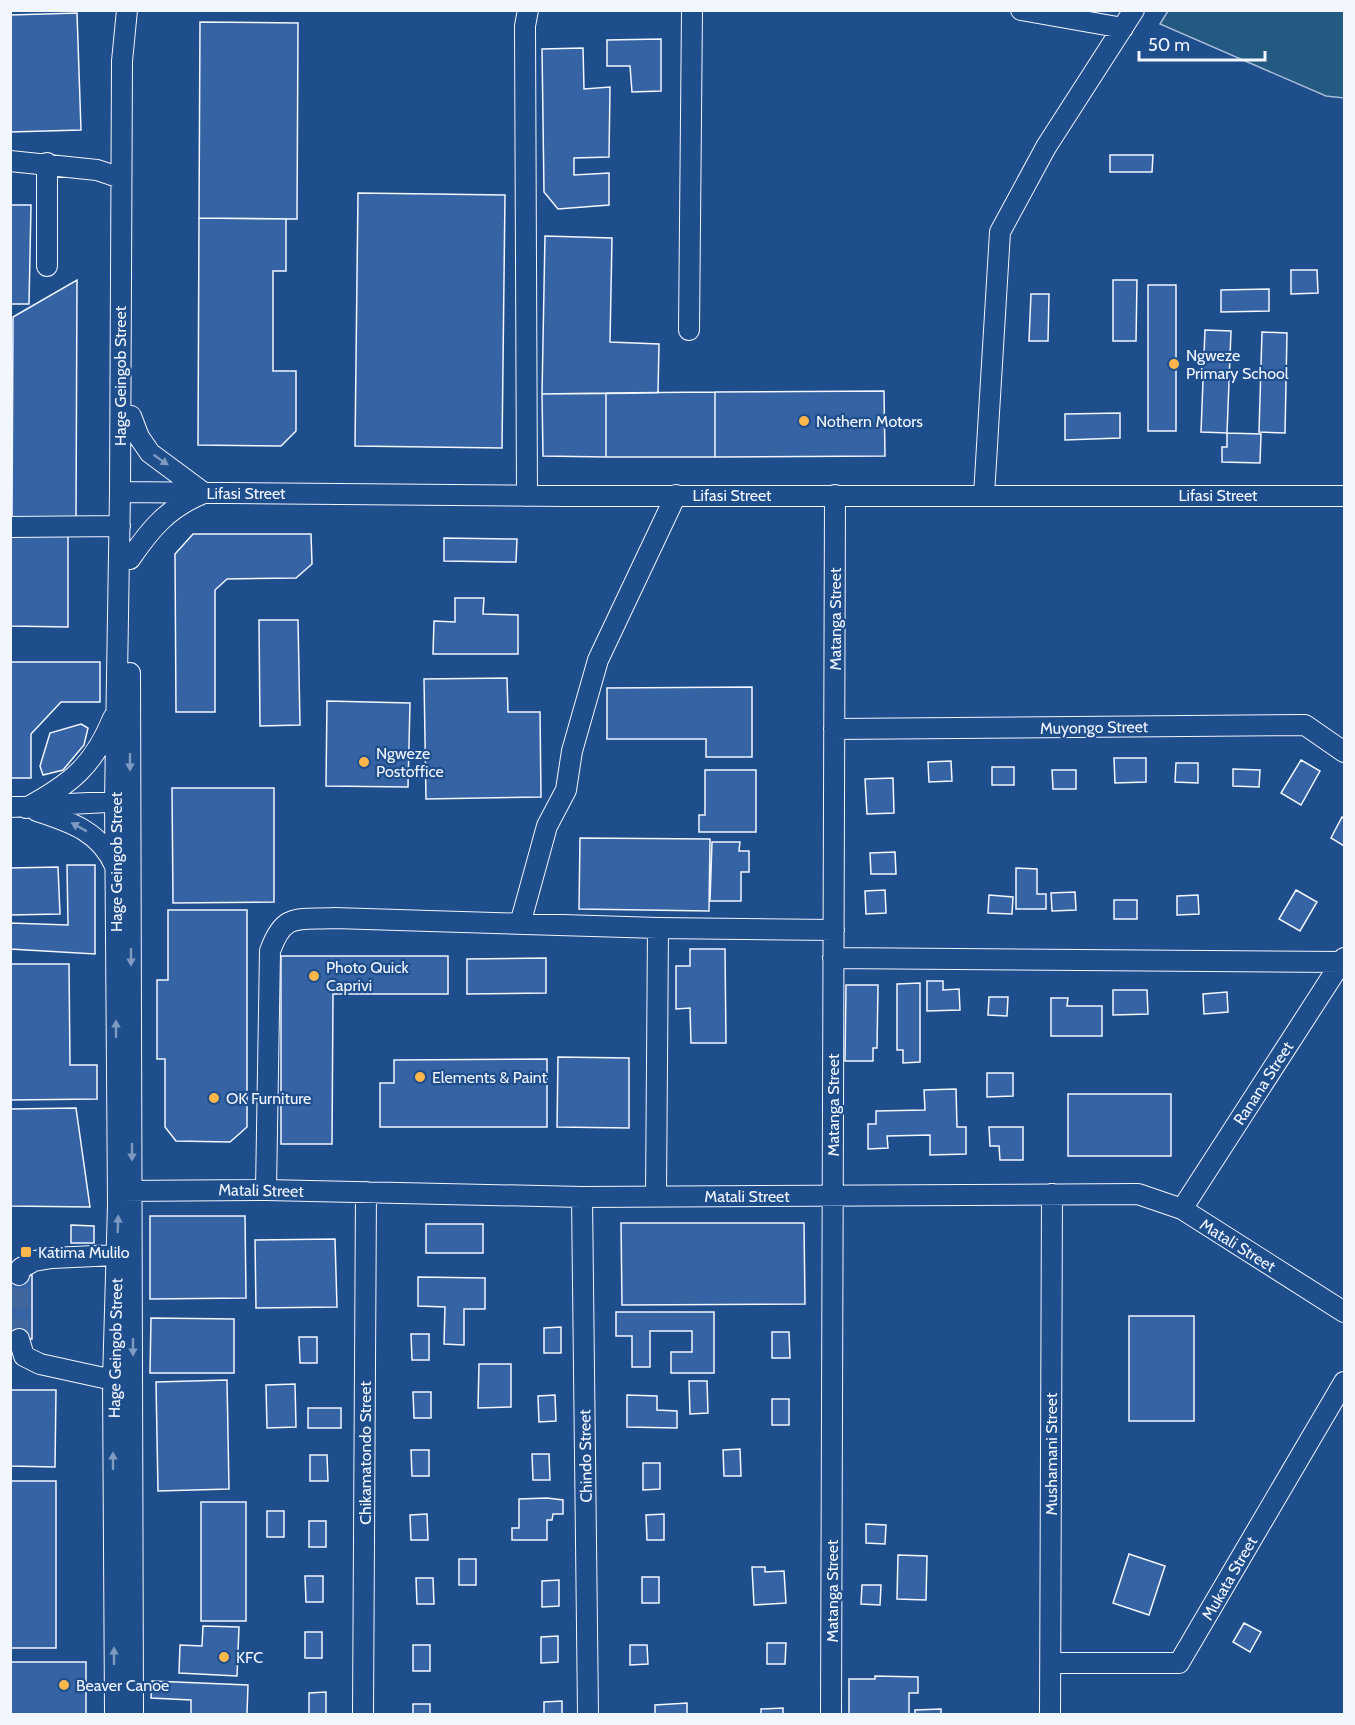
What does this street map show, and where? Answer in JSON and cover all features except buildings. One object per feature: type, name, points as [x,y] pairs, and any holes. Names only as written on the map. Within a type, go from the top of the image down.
[{"type":"street","name":"Hage Geingob Street","points":[[128,10],[122,61],[121,178],[126,492],[130,559],[123,801],[125,1190],[133,1714]]},
{"type":"street","name":"Hage Geingob Street","points":[[115,1714],[113,1380],[117,1255],[125,1190],[116,868],[123,801],[117,710],[120,526],[126,492],[131,416],[128,10]]},
{"type":"street","points":[[527,496],[525,26],[528,10]]},
{"type":"street","points":[[689,330],[692,10]]},
{"type":"street","points":[[1021,10],[1123,28]]},
{"type":"street","points":[[984,495],[999,232],[1046,147],[1134,10]]},
{"type":"street","points":[[10,161],[48,163],[97,170],[121,178]]},
{"type":"street","points":[[47,266],[48,163]]},
{"type":"street","points":[[130,559],[145,538],[174,508],[204,493],[150,453],[139,437],[131,416]]},
{"type":"street","name":"Lifasi Street","points":[[126,492],[527,496],[1344,496]]},
{"type":"street","points":[[520,924],[548,826],[566,790],[572,751],[598,660],[676,495]]},
{"type":"street","name":"Matanga Street","points":[[831,1714],[835,495]]},
{"type":"street","points":[[10,526],[120,526]]},
{"type":"street","points":[[18,808],[58,790],[80,773],[97,753],[117,710]]},
{"type":"street","name":"Muyongo Street","points":[[834,729],[1305,725],[1344,752]]},
{"type":"street","points":[[18,808],[123,801]]},
{"type":"street","points":[[18,808],[76,824],[95,837],[108,850],[116,868]]},
{"type":"street","points":[[266,1190],[270,951],[278,930],[291,920],[333,918],[658,928],[834,930]]},
{"type":"street","points":[[656,1196],[658,928]]},
{"type":"street","points":[[833,958],[1343,960]]},
{"type":"street","name":"Ranana Street","points":[[1182,1209],[1343,960]]},
{"type":"street","name":"Matali Street","points":[[125,1190],[266,1190],[582,1197],[1138,1194],[1182,1209],[1344,1312]]},
{"type":"street","name":"Chikamatondo Street","points":[[363,1714],[366,1192]]},
{"type":"street","name":"Mushamani Street","points":[[1050,1714],[1052,1194]]},
{"type":"street","name":"Chindo Street","points":[[582,1197],[588,1714]]},
{"type":"street","points":[[20,1275],[21,1268],[34,1261],[117,1255]]},
{"type":"street","points":[[19,1340],[24,1356],[40,1364],[113,1380]]},
{"type":"street","name":"Mukata Street","points":[[1051,1663],[1179,1663],[1344,1382]]},
{"type":"shaded area","points":[[1168,11],[1344,11],[1344,98],[1326,96],[1160,24]]},
{"type":"tunnel","points":[[19,1275],[19,1339]]},
{"type":"place","name":"Ngweze Primary School","points":[[1174,364]]},
{"type":"place","name":"Nothern Motors","points":[[804,421]]},
{"type":"place","name":"Ngweze Postoffice","points":[[364,762]]},
{"type":"place","name":"Photo Quick Caprivi","points":[[314,976]]},
{"type":"place","name":"Elements & Paint","points":[[420,1077]]},
{"type":"place","name":"OK Furniture","points":[[214,1098]]},
{"type":"place","name":"Katima Mulilo","points":[[26,1252]]},
{"type":"place","name":"KFC","points":[[224,1657]]},
{"type":"place","name":"Beaver Canoe","points":[[64,1685]]}]
